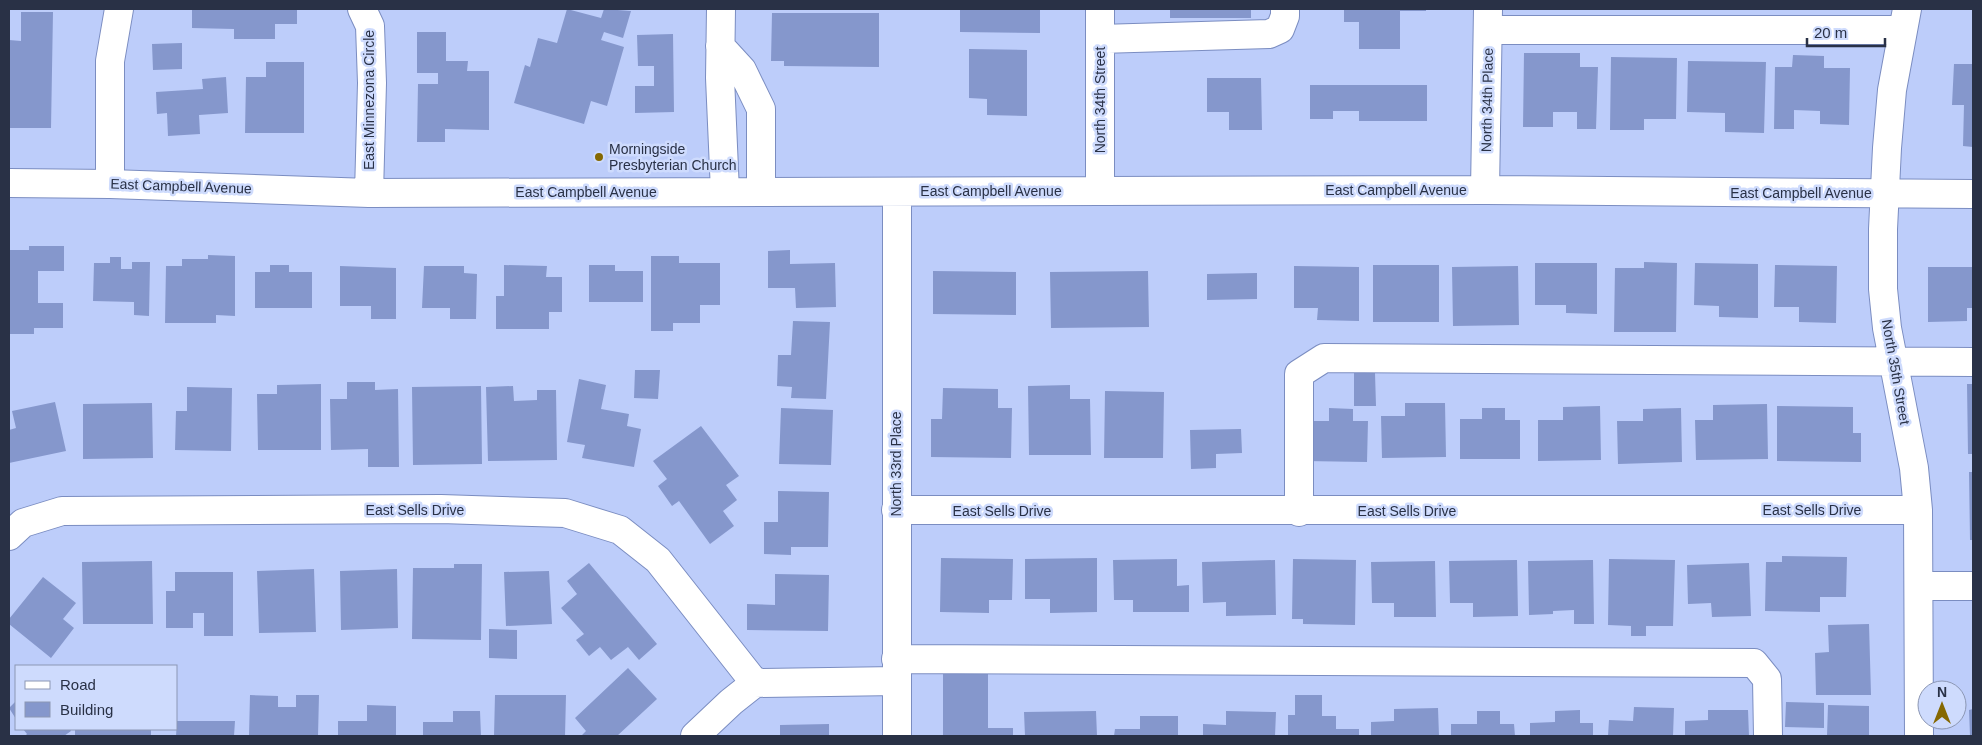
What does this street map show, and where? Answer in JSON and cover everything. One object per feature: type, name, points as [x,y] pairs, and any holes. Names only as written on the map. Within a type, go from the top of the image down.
[{"type":"street","points":[[110,184],[110,61],[119,9]]},
{"type":"street","name":"East Minnezona Circle","points":[[362,9],[370,26],[372,83],[369,193]]},
{"type":"street","points":[[721,9],[721,94],[725,192]]},
{"type":"street","name":"North 34th Street","points":[[1100,9],[1100,190]]},
{"type":"street","points":[[1100,39],[1269,34],[1280,29],[1285,16],[1285,9]]},
{"type":"street","points":[[1488,19],[1905,20]]},
{"type":"street","name":"North 34th Place","points":[[1485,190],[1488,19]]},
{"type":"street","name":"North 35th Street","points":[[1905,20],[1892,90],[1883,289],[1894,362],[1914,468],[1918,510],[1919,736]]},
{"type":"street","points":[[720,46],[742,70],[761,109],[760,192]]},
{"type":"street","points":[[721,94],[754,93]]},
{"type":"street","name":"East Campbell Avenue","points":[[9,183],[110,184],[369,193],[1485,190],[1973,194]]},
{"type":"street","name":"North 33rd Place","points":[[896,736],[897,192]]},
{"type":"street","points":[[1299,512],[1299,374],[1324,358],[1973,362]]},
{"type":"street","name":"East Sells Drive","points":[[9,536],[23,524],[62,511],[441,509],[564,513],[620,530],[658,560],[755,683]]},
{"type":"street","name":"East Sells Drive","points":[[896,510],[1299,512],[1918,510]]},
{"type":"street","points":[[1919,586],[1973,586]]},
{"type":"street","points":[[696,736],[731,702],[755,683],[897,670],[1754,663],[1767,679],[1768,736]]},
{"type":"building","points":[[192,9],[297,9],[297,24],[275,24],[275,39],[234,39],[234,29],[192,28]]},
{"type":"building","points":[[567,9],[601,18],[604,9],[631,11],[623,38],[604,32],[601,40],[624,47],[607,106],[591,101],[584,124],[514,103],[525,65],[530,67],[538,38],[557,43]]},
{"type":"building","points":[[960,9],[1040,9],[1040,33],[960,32]]},
{"type":"building","points":[[1170,9],[1251,9],[1251,18],[1170,18]]},
{"type":"building","points":[[1344,9],[1426,9],[1426,11],[1400,11],[1400,49],[1359,49],[1359,22],[1344,22]]},
{"type":"building","points":[[21,12],[53,12],[51,128],[9,128],[9,40],[21,41]]},
{"type":"building","points":[[772,13],[879,13],[879,67],[784,66],[784,61],[771,61]]},
{"type":"building","points":[[417,32],[446,32],[446,61],[468,61],[467,71],[489,71],[489,130],[445,129],[445,142],[417,142],[418,84],[438,84],[438,73],[417,73]]},
{"type":"building","points":[[673,34],[674,112],[635,113],[635,86],[654,86],[654,66],[638,66],[637,35]]},
{"type":"building","points":[[182,43],[182,69],[153,70],[152,44]]},
{"type":"building","points":[[969,49],[1027,50],[1027,116],[987,115],[987,99],[969,98]]},
{"type":"building","points":[[1524,53],[1580,53],[1580,67],[1598,67],[1596,129],[1577,129],[1577,112],[1553,112],[1553,127],[1523,127]]},
{"type":"building","points":[[1793,55],[1824,56],[1824,68],[1850,68],[1849,125],[1820,124],[1820,111],[1794,110],[1794,129],[1774,129],[1775,67],[1792,67]]},
{"type":"building","points":[[1611,57],[1677,58],[1676,119],[1644,119],[1644,130],[1610,130]]},
{"type":"building","points":[[1688,61],[1766,62],[1764,133],[1725,132],[1725,113],[1687,112]]},
{"type":"building","points":[[266,62],[304,62],[304,133],[245,133],[246,77],[266,77]]},
{"type":"building","points":[[1954,64],[1973,64],[1973,147],[1963,146],[1964,105],[1952,105]]},
{"type":"building","points":[[226,77],[228,113],[199,115],[200,134],[168,136],[167,113],[157,114],[156,92],[203,89],[202,79]]},
{"type":"building","points":[[1207,78],[1261,78],[1262,130],[1229,130],[1229,112],[1207,112]]},
{"type":"building","points":[[1310,85],[1427,85],[1427,121],[1359,121],[1359,111],[1333,111],[1333,119],[1310,119]]},
{"type":"building","points":[[29,246],[64,246],[64,271],[38,271],[38,303],[63,303],[63,328],[34,328],[34,334],[9,334],[9,250],[29,250]]},
{"type":"building","points":[[790,250],[790,264],[835,263],[836,307],[796,308],[795,288],[768,288],[768,251]]},
{"type":"building","points":[[208,255],[235,256],[235,316],[216,315],[216,323],[165,323],[166,266],[182,266],[182,259],[208,259]]},
{"type":"building","points":[[651,256],[679,256],[679,263],[720,263],[720,305],[700,305],[700,323],[673,323],[673,331],[651,331]]},
{"type":"building","points":[[110,257],[121,257],[121,269],[132,269],[132,262],[150,262],[149,316],[134,315],[134,302],[93,301],[94,263],[110,263]]},
{"type":"building","points":[[1644,262],[1677,263],[1676,332],[1614,332],[1615,268],[1644,268]]},
{"type":"building","points":[[1535,263],[1597,263],[1597,314],[1566,313],[1566,305],[1535,305]]},
{"type":"building","points":[[1695,263],[1758,264],[1758,318],[1719,317],[1719,306],[1694,305]]},
{"type":"building","points":[[270,265],[289,265],[289,272],[312,272],[312,308],[255,308],[255,272],[270,272]]},
{"type":"building","points":[[504,265],[547,266],[546,277],[562,277],[562,312],[549,312],[549,329],[496,329],[496,296],[504,296]]},
{"type":"building","points":[[589,265],[615,265],[615,271],[643,271],[643,302],[589,302]]},
{"type":"building","points":[[1373,265],[1439,265],[1439,322],[1373,322]]},
{"type":"building","points":[[1775,265],[1837,266],[1836,323],[1799,322],[1799,307],[1774,307]]},
{"type":"building","points":[[340,266],[396,268],[396,319],[371,319],[371,306],[340,306]]},
{"type":"building","points":[[424,266],[464,266],[464,273],[477,274],[476,319],[450,319],[450,308],[422,308]]},
{"type":"building","points":[[1294,266],[1359,267],[1359,321],[1317,320],[1318,308],[1294,308]]},
{"type":"building","points":[[1518,266],[1519,325],[1453,326],[1452,267]]},
{"type":"building","points":[[1928,267],[1973,267],[1973,308],[1967,308],[1967,321],[1928,322]]},
{"type":"building","points":[[933,271],[1016,272],[1016,315],[933,314]]},
{"type":"building","points":[[1148,271],[1149,327],[1051,328],[1050,272]]},
{"type":"building","points":[[1257,273],[1257,299],[1207,300],[1207,274]]},
{"type":"building","points":[[793,321],[830,322],[826,399],[791,398],[792,387],[777,386],[778,355],[791,355]]},
{"type":"building","points":[[635,370],[660,370],[658,399],[634,398]]},
{"type":"building","points":[[1354,373],[1375,373],[1376,406],[1354,406]]},
{"type":"building","points":[[579,379],[606,385],[601,409],[629,414],[627,426],[641,429],[634,467],[582,458],[585,445],[567,442]]},
{"type":"building","points":[[347,382],[375,382],[375,390],[398,389],[399,467],[368,467],[368,449],[331,450],[330,399],[347,399]]},
{"type":"building","points":[[321,384],[321,450],[258,450],[257,394],[277,394],[277,385]]},
{"type":"building","points":[[1967,384],[1973,384],[1973,454],[1968,454]]},
{"type":"building","points":[[1070,385],[1070,399],[1090,399],[1091,455],[1029,455],[1028,386]]},
{"type":"building","points":[[481,386],[482,464],[413,465],[412,387]]},
{"type":"building","points":[[513,386],[514,401],[537,400],[537,390],[556,390],[557,460],[488,461],[486,387]]},
{"type":"building","points":[[187,387],[232,388],[231,451],[175,450],[176,411],[187,411]]},
{"type":"building","points":[[943,388],[998,389],[998,408],[1012,408],[1011,458],[931,457],[931,419],[942,419]]},
{"type":"building","points":[[1105,391],[1164,392],[1163,458],[1104,458]]},
{"type":"building","points":[[55,402],[66,451],[9,463],[9,430],[16,428],[12,411]]},
{"type":"building","points":[[152,403],[153,458],[83,459],[83,404]]},
{"type":"building","points":[[1405,403],[1445,403],[1446,457],[1382,458],[1381,416],[1405,416]]},
{"type":"building","points":[[1767,404],[1768,459],[1696,460],[1695,420],[1713,420],[1713,405]]},
{"type":"building","points":[[1600,406],[1601,460],[1538,461],[1538,420],[1563,420],[1563,407]]},
{"type":"building","points":[[1777,406],[1853,407],[1853,433],[1861,433],[1861,462],[1777,461]]},
{"type":"building","points":[[781,408],[833,410],[831,465],[779,464]]},
{"type":"building","points":[[1329,408],[1353,409],[1353,421],[1368,421],[1367,462],[1304,461],[1305,421],[1329,421]]},
{"type":"building","points":[[1482,408],[1505,408],[1505,420],[1520,420],[1520,459],[1460,459],[1460,419],[1482,419]]},
{"type":"building","points":[[1681,408],[1682,462],[1618,464],[1617,421],[1643,421],[1643,409]]},
{"type":"building","points":[[701,426],[739,476],[726,485],[737,500],[723,511],[734,526],[710,544],[679,501],[672,506],[658,486],[667,479],[653,461]]},
{"type":"building","points":[[1241,429],[1242,453],[1216,454],[1216,468],[1191,469],[1190,430]]},
{"type":"building","points":[[1969,472],[1973,472],[1973,540],[1970,540]]},
{"type":"building","points":[[778,491],[829,492],[828,547],[791,547],[791,555],[764,554],[764,522],[778,522]]},
{"type":"building","points":[[1782,556],[1847,557],[1846,597],[1820,597],[1820,612],[1765,611],[1766,562],[1782,562]]},
{"type":"building","points":[[941,558],[1013,559],[1012,600],[989,600],[989,613],[940,612]]},
{"type":"building","points":[[1097,558],[1097,612],[1050,613],[1050,599],[1025,599],[1025,559]]},
{"type":"building","points":[[1177,559],[1177,586],[1189,585],[1189,612],[1133,612],[1133,600],[1114,600],[1113,560]]},
{"type":"building","points":[[1293,559],[1356,560],[1355,625],[1303,624],[1303,619],[1292,619]]},
{"type":"building","points":[[1609,559],[1675,560],[1673,626],[1646,626],[1646,636],[1631,636],[1631,626],[1608,625]]},
{"type":"building","points":[[1275,560],[1276,615],[1226,616],[1226,602],[1203,603],[1202,562]]},
{"type":"building","points":[[1517,560],[1518,616],[1473,617],[1473,603],[1450,603],[1449,561]]},
{"type":"building","points":[[1593,560],[1594,624],[1574,624],[1574,610],[1553,611],[1553,614],[1529,615],[1528,561]]},
{"type":"building","points":[[152,561],[153,624],[83,624],[82,562]]},
{"type":"building","points":[[1435,561],[1436,617],[1394,617],[1394,603],[1372,603],[1371,562]]},
{"type":"building","points":[[589,563],[657,644],[639,660],[628,647],[611,660],[600,647],[589,656],[576,640],[584,634],[561,608],[577,594],[567,581]]},
{"type":"building","points":[[1749,563],[1751,616],[1712,617],[1711,603],[1688,604],[1687,565]]},
{"type":"building","points":[[454,564],[482,564],[481,640],[412,639],[413,568],[454,568]]},
{"type":"building","points":[[314,569],[316,632],[259,633],[257,571]]},
{"type":"building","points":[[397,569],[398,628],[341,630],[340,571]]},
{"type":"building","points":[[549,571],[552,624],[506,626],[504,572]]},
{"type":"building","points":[[175,572],[233,572],[233,636],[204,636],[204,613],[193,613],[193,628],[166,628],[166,591],[175,591]]},
{"type":"building","points":[[775,574],[829,575],[828,631],[747,630],[747,604],[775,605]]},
{"type":"building","points":[[43,577],[76,603],[63,619],[74,628],[51,658],[9,624],[9,619]]},
{"type":"building","points":[[1869,624],[1871,695],[1816,695],[1815,653],[1829,652],[1828,625]]},
{"type":"building","points":[[489,629],[517,630],[517,659],[489,658]]},
{"type":"building","points":[[628,668],[657,699],[617,736],[581,736],[586,731],[575,718]]},
{"type":"building","points":[[943,671],[988,671],[988,728],[1013,728],[1013,736],[943,736]]},
{"type":"building","points":[[250,695],[278,696],[278,707],[296,707],[296,695],[319,695],[318,736],[249,736]]},
{"type":"building","points":[[495,695],[566,695],[565,736],[494,736]]},
{"type":"building","points":[[1295,695],[1322,695],[1322,716],[1336,716],[1336,729],[1359,729],[1359,736],[1288,736],[1288,715],[1295,715]]},
{"type":"building","points":[[15,702],[15,717],[9,708]]},
{"type":"building","points":[[1786,702],[1824,703],[1824,728],[1785,727]]},
{"type":"building","points":[[367,705],[396,706],[396,736],[338,736],[338,721],[367,721]]},
{"type":"building","points":[[1828,705],[1869,706],[1869,736],[1827,736]]},
{"type":"building","points":[[1634,707],[1674,708],[1673,736],[1608,736],[1609,720],[1633,721]]},
{"type":"building","points":[[1438,708],[1439,736],[1371,736],[1371,722],[1394,721],[1394,709]]},
{"type":"building","points":[[1973,709],[1973,736],[1970,736],[1969,710]]},
{"type":"building","points":[[1580,710],[1580,723],[1593,723],[1593,736],[1530,736],[1530,723],[1555,722],[1555,711]]},
{"type":"building","points":[[1708,710],[1748,710],[1749,736],[1685,736],[1685,721],[1708,720]]},
{"type":"building","points":[[453,711],[480,711],[481,736],[423,736],[423,722],[453,722]]},
{"type":"building","points":[[1096,711],[1097,736],[1025,736],[1024,712]]},
{"type":"building","points":[[1226,711],[1276,712],[1275,736],[1203,736],[1203,724],[1226,725]]},
{"type":"building","points":[[1477,711],[1500,711],[1500,724],[1514,724],[1515,736],[1451,736],[1451,724],[1477,724]]},
{"type":"building","points":[[1140,716],[1178,716],[1178,736],[1114,736],[1115,729],[1140,729]]},
{"type":"building","points":[[178,721],[235,721],[234,736],[176,736]]},
{"type":"building","points":[[829,724],[829,736],[780,736],[780,725]]},
{"type":"building","points":[[24,730],[71,731],[64,736],[25,736],[27,734]]},
{"type":"building","points":[[75,730],[151,730],[151,736],[75,736]]},
{"type":"place","name":"Morningside Presbyterian Church","points":[[599,157]]}]
